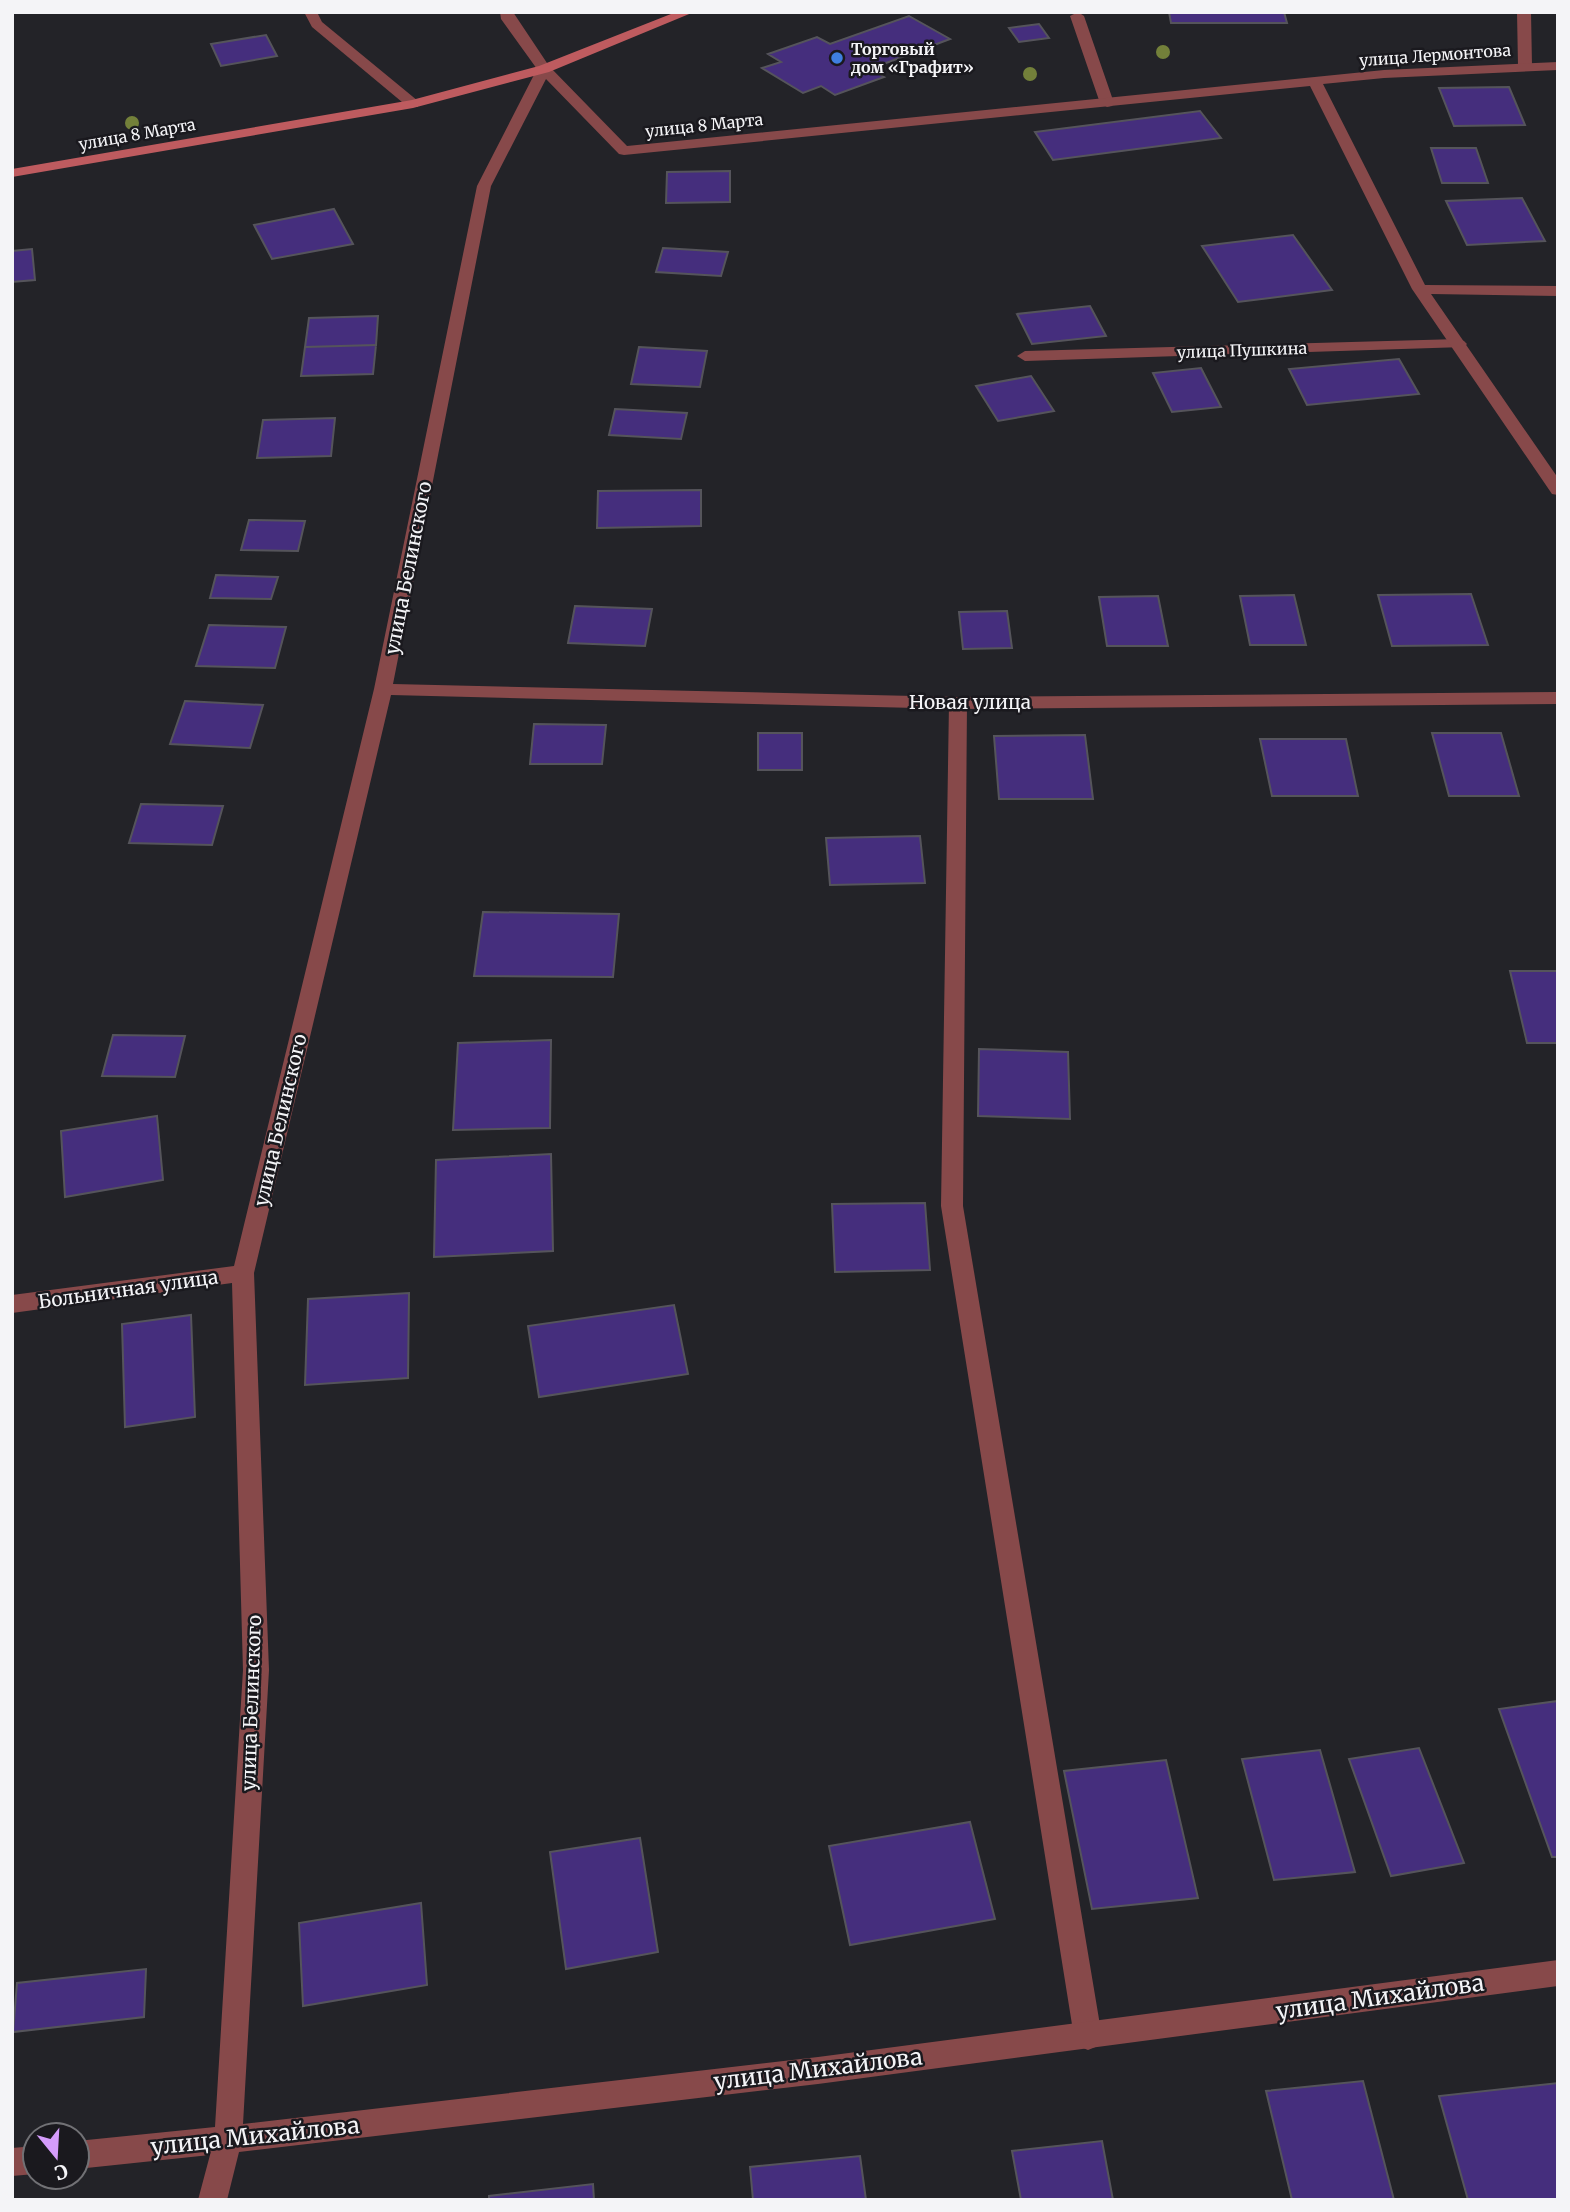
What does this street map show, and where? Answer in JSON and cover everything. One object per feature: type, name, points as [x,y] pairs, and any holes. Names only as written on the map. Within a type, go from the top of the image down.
[{"type":"main road","points":[[544,69],[688,12]]},
{"type":"main road","name":"улица 8 Марта","points":[[12,173],[413,104],[544,69]]},
{"type":"street","points":[[310,12],[317,23],[413,104]]},
{"type":"street","points":[[506,12],[508,19],[544,69]]},
{"type":"street","points":[[1524,12],[1525,66]]},
{"type":"street","points":[[1077,16],[1107,103]]},
{"type":"street","name":"улица Лермонтова","points":[[1316,82],[1384,74],[1558,66]]},
{"type":"street","name":"улица 8 Марта","points":[[544,69],[624,150],[1316,82]]},
{"type":"street","name":"улица Белинского","points":[[212,2200],[228,2140],[256,1670],[243,1273],[383,689],[484,186],[544,69]]},
{"type":"street","points":[[1316,82],[1420,289],[1558,490]]},
{"type":"street","points":[[1420,289],[1558,291]]},
{"type":"street","name":"улица Пушкина","points":[[1025,356],[1459,344]]},
{"type":"street","name":"Новая улица","points":[[383,689],[958,703],[1558,698]]},
{"type":"street","points":[[958,703],[952,1206],[1088,2036]]},
{"type":"street","name":"Больничная улица","points":[[12,1304],[243,1273]]},
{"type":"street","name":"улица Михайлова","points":[[91,2154],[228,2140],[1088,2036],[1558,1973]]},
{"type":"building","points":[[1169,12],[1284,12],[1287,23],[1171,23]]},
{"type":"building","name":"Торговый дом «Графит»","points":[[909,16],[950,39],[870,69],[884,77],[835,95],[821,86],[803,93],[762,68],[781,62],[768,54],[817,37],[830,44]]},
{"type":"building","points":[[1039,24],[1049,38],[1019,42],[1009,28]]},
{"type":"building","points":[[266,35],[277,56],[221,66],[211,44]]},
{"type":"building","points":[[1509,87],[1525,125],[1454,126],[1439,88]]},
{"type":"building","points":[[1200,111],[1221,138],[1053,160],[1035,132]]},
{"type":"building","points":[[1431,148],[1476,148],[1488,183],[1442,183]]},
{"type":"building","points":[[730,171],[730,202],[666,203],[667,172]]},
{"type":"building","points":[[1522,198],[1545,241],[1467,245],[1446,201]]},
{"type":"building","points":[[334,209],[353,244],[272,259],[254,225]]},
{"type":"building","points":[[1293,235],[1332,290],[1238,302],[1202,246]]},
{"type":"building","points":[[663,248],[728,252],[721,276],[656,272]]},
{"type":"building","points":[[32,249],[35,280],[12,282],[12,251]]},
{"type":"building","points":[[1090,306],[1106,336],[1032,344],[1017,314]]},
{"type":"building","points":[[378,316],[376,345],[305,347],[309,318]]},
{"type":"building","points":[[376,345],[373,374],[301,376],[305,347]]},
{"type":"building","points":[[639,347],[707,351],[700,387],[631,384]]},
{"type":"building","points":[[1399,359],[1419,394],[1307,405],[1289,369]]},
{"type":"building","points":[[1201,368],[1221,407],[1172,412],[1153,373]]},
{"type":"building","points":[[1031,376],[1054,411],[998,421],[976,386]]},
{"type":"building","points":[[615,409],[687,413],[681,439],[609,435]]},
{"type":"building","points":[[335,418],[331,456],[257,458],[263,420]]},
{"type":"building","points":[[701,490],[701,526],[597,528],[598,491]]},
{"type":"building","points":[[249,520],[305,521],[298,551],[241,550]]},
{"type":"building","points":[[216,575],[278,577],[271,599],[210,598]]},
{"type":"building","points":[[1471,594],[1488,645],[1392,646],[1378,595]]},
{"type":"building","points":[[1294,595],[1306,645],[1250,645],[1240,596]]},
{"type":"building","points":[[1158,596],[1168,646],[1107,646],[1099,597]]},
{"type":"building","points":[[575,606],[652,609],[645,646],[568,643]]},
{"type":"building","points":[[1007,611],[1012,648],[963,649],[959,612]]},
{"type":"building","points":[[209,625],[286,627],[275,668],[196,666]]},
{"type":"building","points":[[185,701],[263,705],[250,748],[170,744]]},
{"type":"building","points":[[534,724],[606,725],[602,764],[530,764]]},
{"type":"building","points":[[758,733],[802,733],[802,770],[758,770]]},
{"type":"building","points":[[1432,733],[1501,733],[1519,796],[1449,796]]},
{"type":"building","points":[[1085,735],[1093,799],[999,799],[994,736]]},
{"type":"building","points":[[1260,739],[1346,739],[1358,796],[1272,796]]},
{"type":"building","points":[[141,804],[223,806],[212,845],[129,843]]},
{"type":"building","points":[[920,836],[925,883],[830,885],[826,838]]},
{"type":"building","points":[[483,912],[619,914],[613,977],[474,976]]},
{"type":"building","points":[[1510,971],[1558,971],[1558,1043],[1527,1043]]},
{"type":"building","points":[[113,1035],[185,1036],[175,1077],[102,1076]]},
{"type":"building","points":[[551,1040],[550,1128],[453,1130],[458,1043]]},
{"type":"building","points":[[979,1049],[1068,1052],[1070,1119],[978,1116]]},
{"type":"building","points":[[157,1116],[163,1180],[65,1197],[61,1131]]},
{"type":"building","points":[[551,1154],[553,1251],[434,1257],[436,1160]]},
{"type":"building","points":[[925,1203],[930,1270],[835,1272],[832,1204]]},
{"type":"building","points":[[409,1293],[408,1378],[305,1385],[308,1299]]},
{"type":"building","points":[[674,1305],[688,1374],[539,1397],[528,1326]]},
{"type":"building","points":[[191,1315],[195,1417],[125,1427],[122,1324]]},
{"type":"building","points":[[1558,1701],[1558,1857],[1552,1857],[1499,1709]]},
{"type":"building","points":[[1419,1748],[1464,1863],[1391,1876],[1349,1759]]},
{"type":"building","points":[[1320,1750],[1355,1872],[1274,1880],[1242,1759]]},
{"type":"building","points":[[1166,1760],[1198,1898],[1092,1909],[1064,1771]]},
{"type":"building","points":[[970,1822],[995,1919],[850,1945],[829,1846]]},
{"type":"building","points":[[640,1838],[658,1952],[566,1969],[550,1852]]},
{"type":"building","points":[[421,1903],[427,1985],[303,2006],[299,1923]]},
{"type":"building","points":[[146,1969],[144,2017],[13,2032],[17,1983]]},
{"type":"building","points":[[1363,2081],[1394,2200],[1292,2200],[1266,2091]]},
{"type":"building","points":[[1558,2083],[1558,2200],[1468,2200],[1439,2096]]},
{"type":"building","points":[[1102,2141],[1113,2200],[1021,2200],[1012,2151]]},
{"type":"building","points":[[860,2156],[866,2200],[753,2200],[750,2167]]},
{"type":"building","points":[[593,2184],[594,2200],[489,2200],[489,2196]]},
{"type":"place","name":"Торговый дом «Графит»","points":[[837,58]]}]
